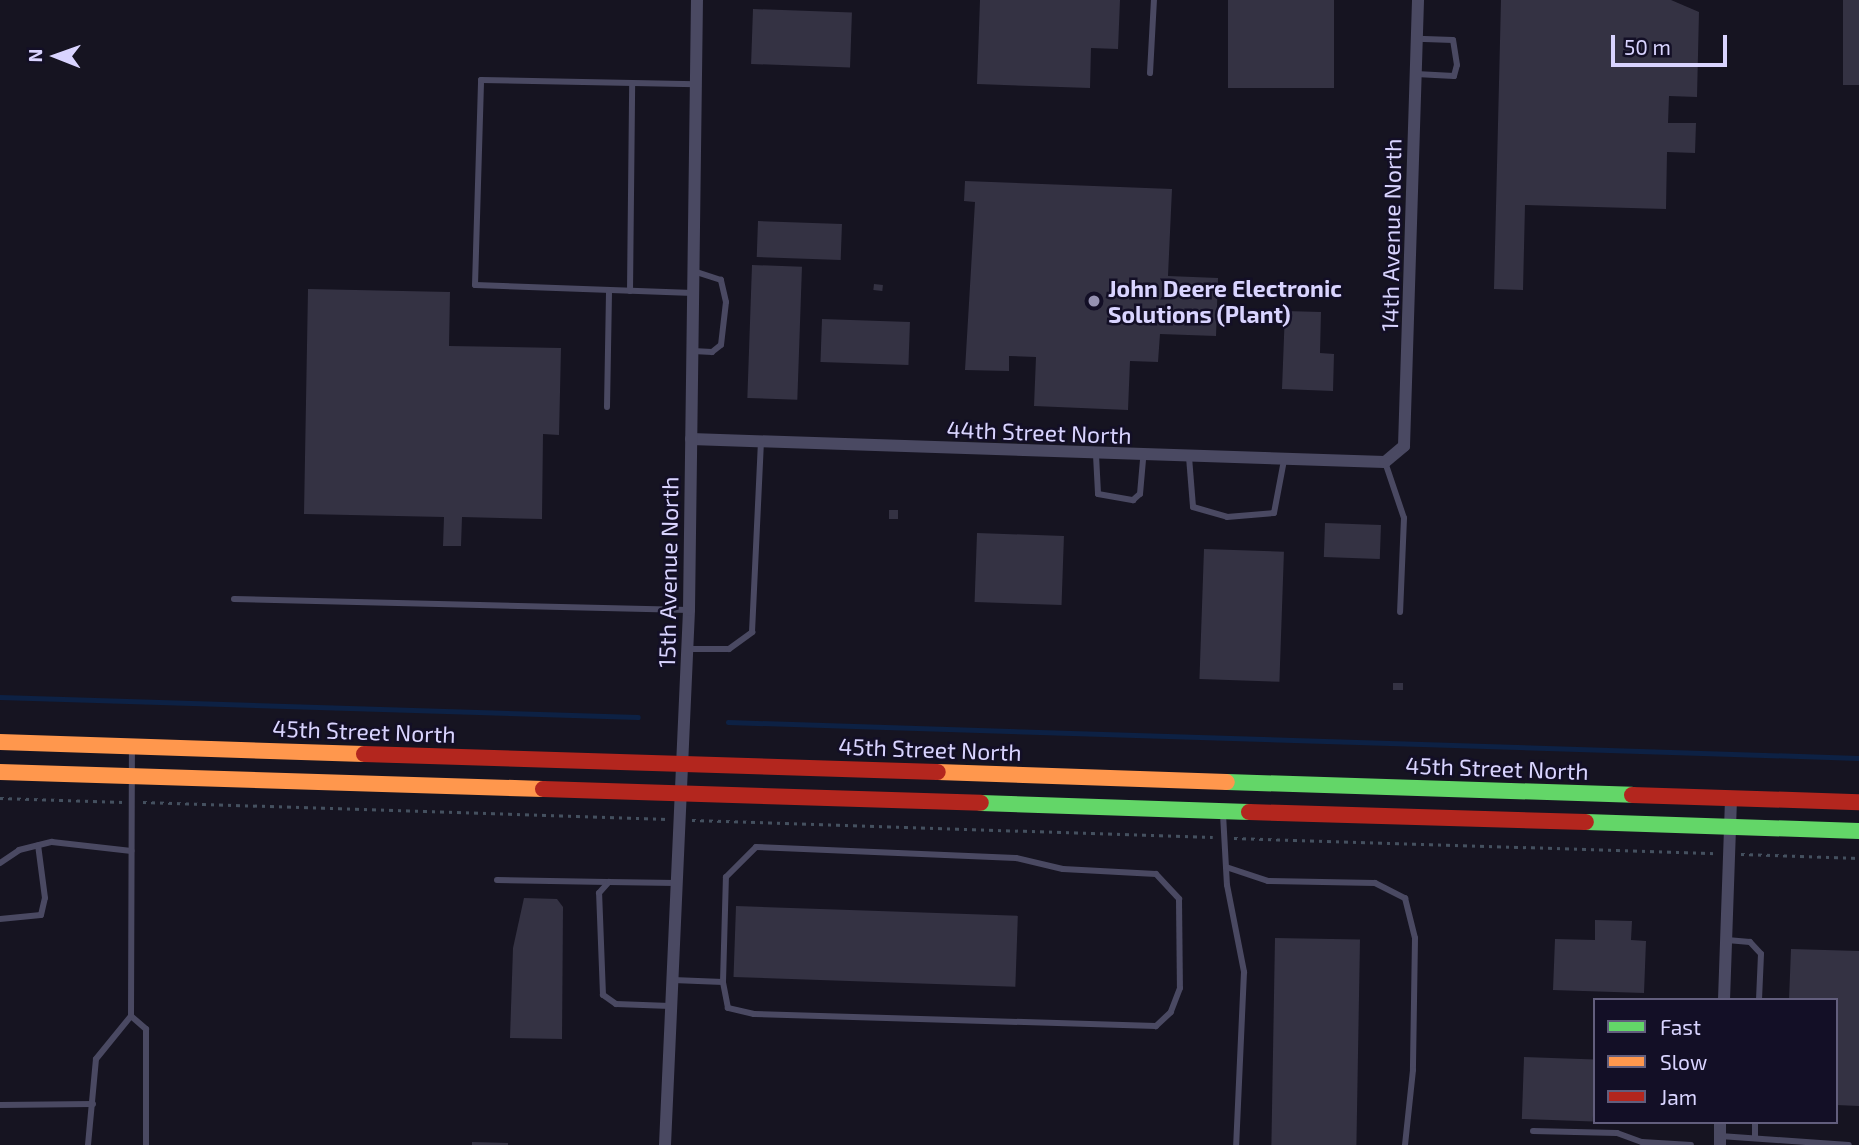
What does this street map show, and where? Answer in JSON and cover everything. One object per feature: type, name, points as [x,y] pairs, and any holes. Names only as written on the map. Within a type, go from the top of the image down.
[{"type":"main road","name":"45th Street North","points":[[0,742],[1859,802]]},
{"type":"main road","points":[[0,772],[680,797],[1859,831]]},
{"type":"street","name":"15th Avenue North","points":[[665,1145],[689,610],[689,351],[693,293],[697,0]]},
{"type":"street","name":"14th Avenue North","points":[[1385,462],[1404,446],[1418,0]]},
{"type":"street","name":"44th Street North","points":[[691,439],[1096,456],[1385,462]]},
{"type":"street","points":[[1724,998],[1731,798]]},
{"type":"lane","points":[[1150,73],[1154,0]]},
{"type":"lane","points":[[1416,74],[1454,76],[1457,47],[1453,40],[1417,39]]},
{"type":"lane","points":[[693,293],[475,285],[481,80],[696,84]]},
{"type":"lane","points":[[630,291],[632,84]]},
{"type":"lane","points":[[689,351],[712,352],[721,345],[726,302],[721,280],[692,270]]},
{"type":"lane","points":[[607,407],[609,291]]},
{"type":"lane","points":[[687,649],[729,649],[752,632],[761,440]]},
{"type":"lane","points":[[1096,456],[1098,494],[1133,500],[1140,494],[1143,456]]},
{"type":"lane","points":[[1189,457],[1193,507],[1227,517],[1274,513],[1284,460]]},
{"type":"lane","points":[[1385,462],[1404,518],[1400,612]]},
{"type":"lane","points":[[234,599],[689,610]]},
{"type":"lane","points":[[88,1145],[96,1059],[131,1016],[132,746]]},
{"type":"lane","points":[[1223,814],[1226,867],[1244,972],[1236,1145]]},
{"type":"lane","points":[[0,863],[38,845],[131,851]]},
{"type":"lane","points":[[0,919],[41,915],[46,898],[38,845]]},
{"type":"lane","points":[[756,847],[1016,858],[1063,869],[1156,874],[1179,899],[1180,988],[1171,1012],[1156,1026],[754,1014],[728,1007],[723,982],[726,877],[756,847]]},
{"type":"lane","points":[[1226,867],[1268,881],[1375,883],[1405,898],[1415,938],[1405,1145]]},
{"type":"lane","points":[[497,880],[676,883]]},
{"type":"lane","points":[[609,883],[599,893],[603,995],[616,1004],[670,1006]]},
{"type":"lane","points":[[1726,940],[1750,942],[1761,954],[1759,998]]},
{"type":"lane","points":[[671,979],[723,982]]},
{"type":"lane","points":[[131,1016],[146,1029],[146,1145]]},
{"type":"lane","points":[[0,1105],[93,1104]]},
{"type":"lane","points":[[1755,1124],[1755,1138]]},
{"type":"lane","points":[[1533,1130],[1617,1133],[1642,1142],[1691,1145]]},
{"type":"lane","points":[[1720,1141],[1755,1138],[1849,1145]]},
{"type":"path","points":[[0,798],[1859,858]]},
{"type":"building","points":[[980,0],[1120,0],[1118,49],[1091,48],[1090,88],[977,84]]},
{"type":"building","points":[[1228,0],[1334,0],[1334,88],[1228,88]]},
{"type":"building","points":[[1501,0],[1671,0],[1699,12],[1697,97],[1669,96],[1668,123],[1696,123],[1695,153],[1667,152],[1666,209],[1525,205],[1523,290],[1494,289]]},
{"type":"building","points":[[1843,0],[1859,0],[1859,85],[1843,85]]},
{"type":"building","points":[[753,9],[852,12],[850,67],[751,64]]},
{"type":"building","name":"John Deere Electronic Solutions (Plant)","points":[[965,181],[1172,189],[1168,276],[1218,278],[1216,336],[1160,334],[1158,362],[1130,361],[1128,410],[1034,406],[1036,357],[1009,356],[1009,371],[965,370],[975,202],[964,201]]},
{"type":"building","points":[[758,221],[842,224],[841,260],[757,257]]},
{"type":"building","points":[[752,265],[802,267],[797,400],[747,398]]},
{"type":"building","points":[[874,284],[883,285],[882,291],[873,290]]},
{"type":"building","points":[[308,289],[450,292],[449,346],[561,348],[559,435],[543,434],[542,519],[462,517],[461,546],[443,546],[444,517],[304,514]]},
{"type":"building","points":[[1285,311],[1321,312],[1320,353],[1334,354],[1333,391],[1282,389]]},
{"type":"building","points":[[822,319],[910,322],[908,365],[820,362]]},
{"type":"building","points":[[889,510],[898,510],[898,519],[889,519]]},
{"type":"building","points":[[1325,523],[1381,525],[1380,559],[1324,557]]},
{"type":"building","points":[[977,533],[1064,536],[1062,605],[975,602]]},
{"type":"building","points":[[1204,549],[1284,552],[1279,682],[1199,679]]},
{"type":"building","points":[[1393,683],[1403,683],[1403,690],[1393,690]]},
{"type":"building","points":[[524,898],[557,899],[563,907],[562,1039],[510,1038],[513,948]]},
{"type":"building","points":[[736,906],[1018,916],[1015,987],[734,977]]},
{"type":"building","points":[[1595,920],[1632,921],[1631,940],[1646,941],[1644,993],[1553,990],[1555,939],[1595,940]]},
{"type":"building","points":[[1275,938],[1360,939],[1356,1145],[1271,1145]]},
{"type":"building","points":[[1791,949],[1859,951],[1859,1106],[1838,1105],[1838,998],[1789,998]]},
{"type":"building","points":[[1524,1057],[1593,1059],[1593,1121],[1522,1119]]},
{"type":"building","points":[[472,1142],[508,1143],[508,1145],[472,1145]]},
{"type":"waterway","points":[[0,697],[638,717]]},
{"type":"waterway","points":[[728,722],[1859,758]]},
{"type":"traffic: fast","points":[[1227,782],[1632,795]]},
{"type":"traffic: fast","points":[[981,803],[1249,812]]},
{"type":"traffic: fast","points":[[1586,822],[1859,831]]},
{"type":"traffic: slow","points":[[0,742],[364,754]]},
{"type":"traffic: slow","points":[[0,772],[543,789]]},
{"type":"traffic: slow","points":[[938,772],[1227,782]]},
{"type":"traffic: jam","points":[[364,754],[938,772]]},
{"type":"traffic: jam","points":[[543,789],[981,803]]},
{"type":"traffic: jam","points":[[1632,795],[1859,802]]},
{"type":"traffic: jam","points":[[1249,812],[1586,822]]},
{"type":"place","name":"John Deere Electronic Solutions (Plant)","points":[[1094,301]]}]
